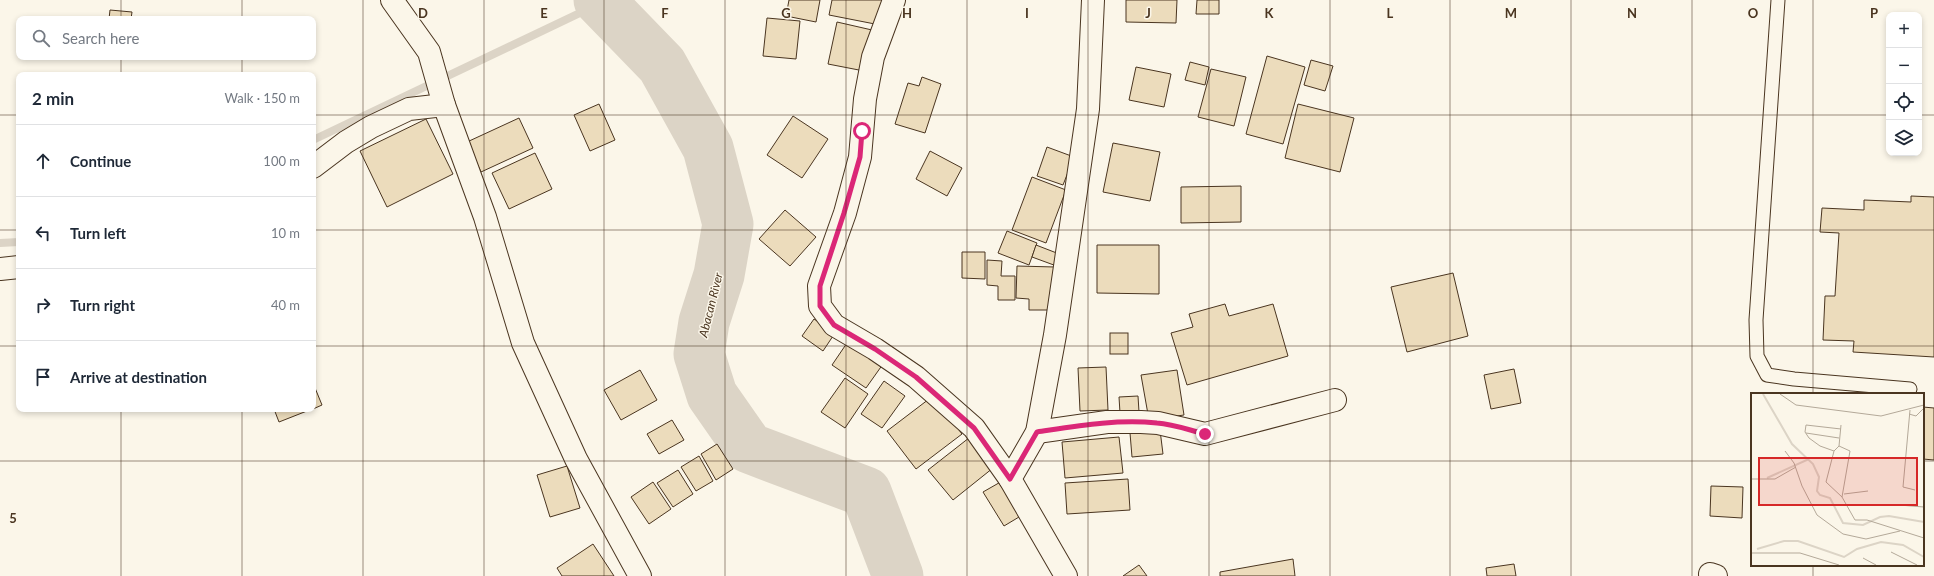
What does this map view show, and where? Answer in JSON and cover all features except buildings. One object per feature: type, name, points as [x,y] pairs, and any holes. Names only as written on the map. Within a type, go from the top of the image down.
[{"type":"street","points":[[392,0],[429,52],[442,97],[485,217],[523,343],[576,458],[640,576]]},
{"type":"street","points":[[894,0],[873,57],[865,99],[860,157],[844,213],[820,286],[820,306],[834,325],[875,349],[916,377],[974,428],[1010,479],[1066,576]]},
{"type":"street","points":[[1010,479],[1037,432],[1065,278],[1088,109],[1093,0]]},
{"type":"street","points":[[316,165],[346,142],[378,124],[409,109],[442,97]]},
{"type":"street","points":[[0,269],[16,267]]},
{"type":"street","points":[[1037,432],[1107,422],[1141,422],[1158,423],[1205,434],[1335,400]]},
{"type":"lane","points":[[1778,0],[1756,320],[1756,356],[1768,374],[1794,379],[1910,389]]},
{"type":"waterway","name":"Abacan River","points":[[599,0],[662,65],[708,148],[728,224],[719,275],[704,322],[699,354],[712,395],[749,448],[866,492],[898,576]]},
{"type":"waterway","points":[[316,139],[603,2]]},
{"type":"waterway","points":[[0,243],[16,242]]},
{"type":"route","points":[[862,131],[860,157],[844,213],[820,286],[820,306],[834,325],[875,349],[916,377],[974,428],[1010,479],[1037,432],[1107,422],[1141,422],[1158,423],[1205,434]]}]
